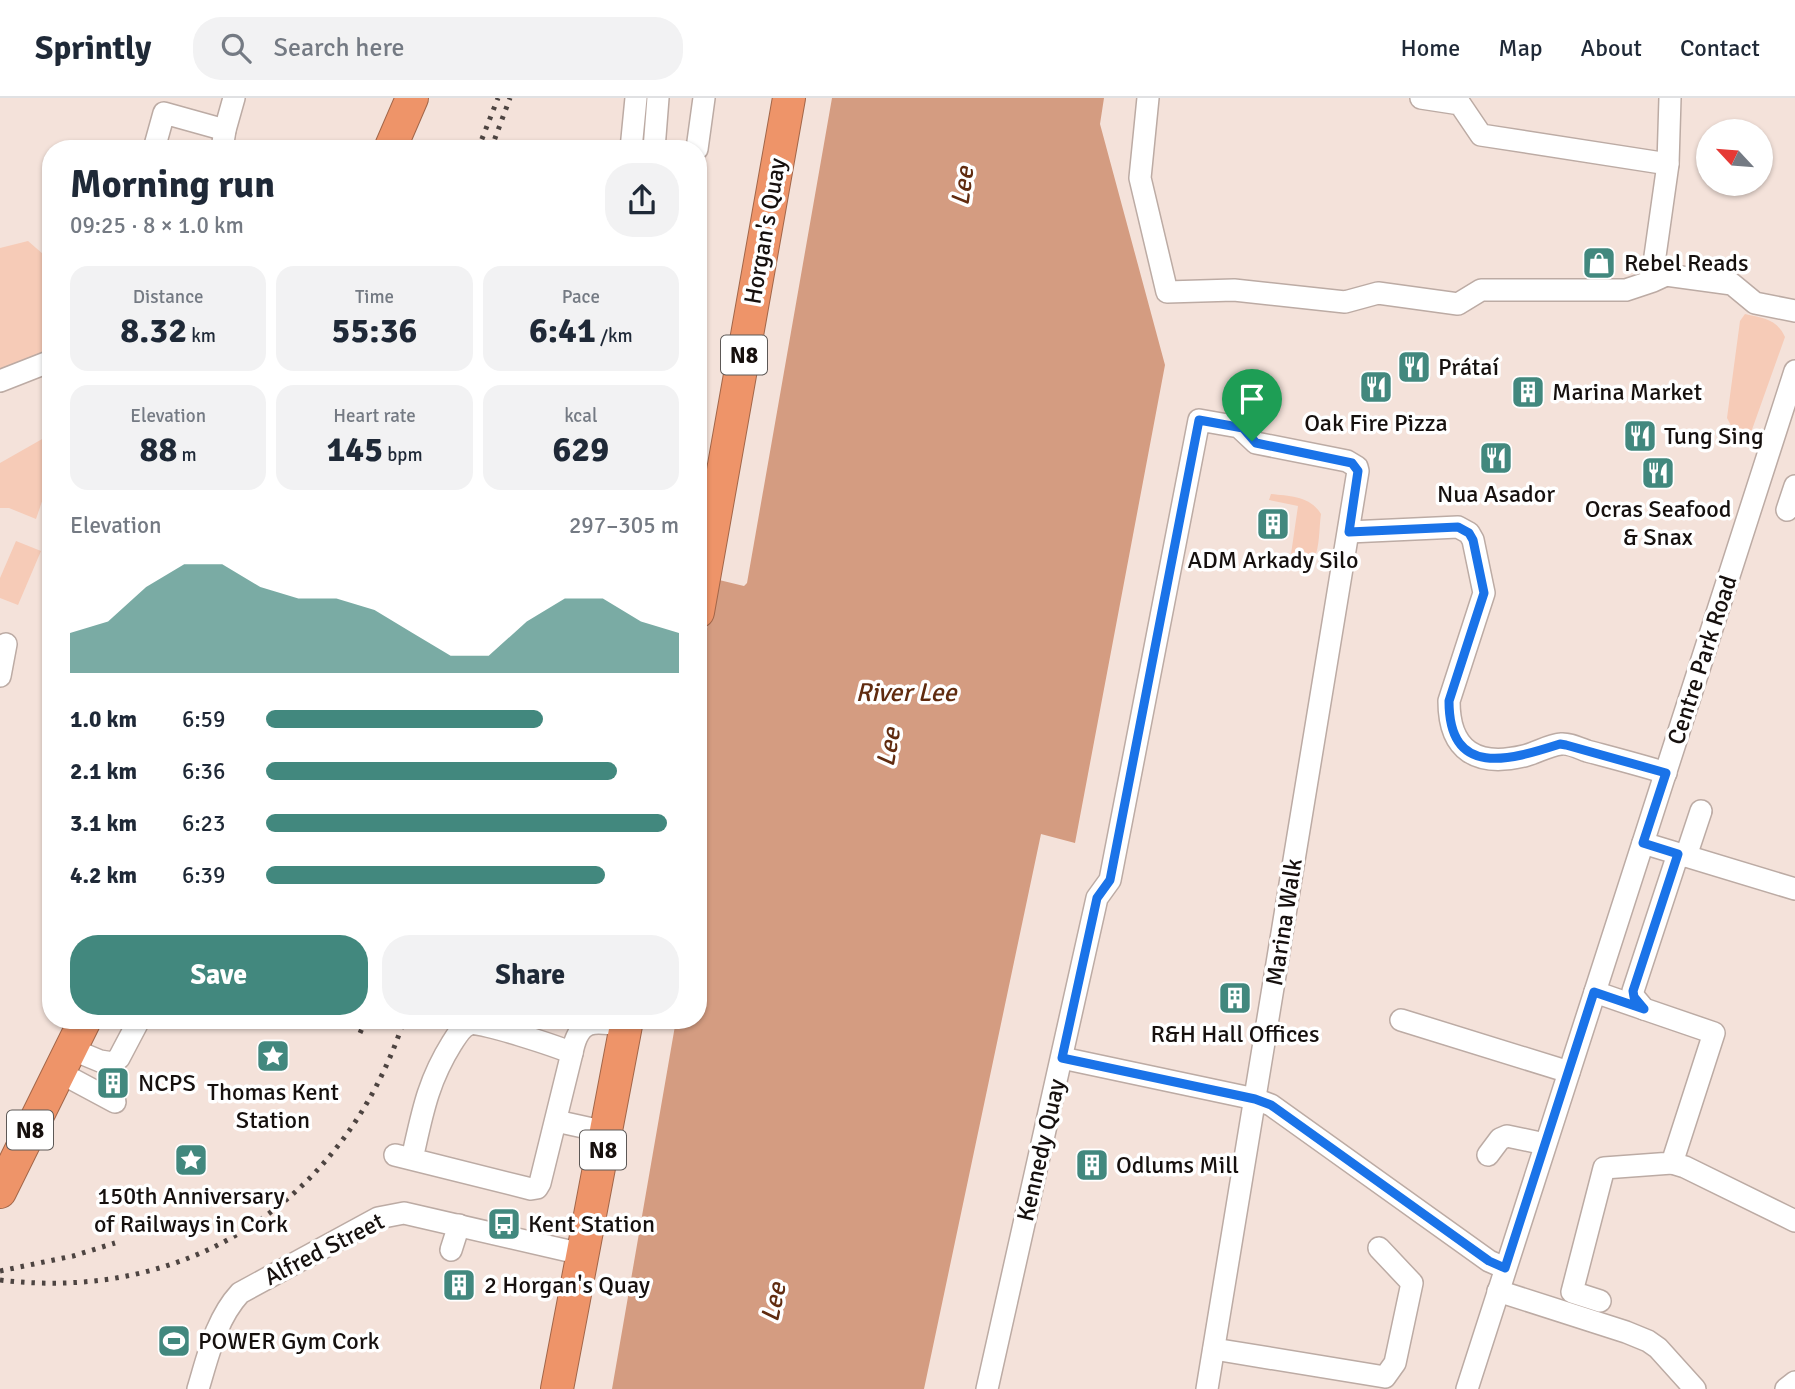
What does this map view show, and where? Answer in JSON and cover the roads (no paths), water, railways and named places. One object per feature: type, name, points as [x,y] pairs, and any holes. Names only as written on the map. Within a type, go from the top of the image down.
[{"type":"highway","points":[[394,140],[412,98]]},
{"type":"highway","name":"Horgan's Quay","points":[[707,561],[789,98]]},
{"type":"highway","name":"N8","points":[[0,1192],[81,1029]]},
{"type":"highway","name":"N8","points":[[557,1389],[625,1029]]},
{"type":"street","points":[[156,140],[164,113],[224,140],[234,98]]},
{"type":"street","points":[[632,140],[636,98]]},
{"type":"street","points":[[655,140],[658,98]]},
{"type":"street","points":[[698,140],[704,98]]},
{"type":"street","points":[[1148,98],[1140,178],[1167,292],[1234,290],[1345,302],[1378,293],[1458,304],[1481,290],[1626,290],[1666,275],[1732,284],[1755,303],[1795,311]]},
{"type":"street","points":[[1421,98],[1460,104],[1481,135],[1668,164]]},
{"type":"street","points":[[1666,275],[1656,264],[1655,256],[1668,164],[1670,98]]},
{"type":"street","points":[[0,381],[42,365]]},
{"type":"street","name":"Centre Park Road","points":[[1467,1389],[1666,773],[1788,416],[1795,371]]},
{"type":"street","name":"Kennedy Quay","points":[[987,1389],[1097,898],[1110,880],[1199,420],[1243,428],[1256,443],[1347,461]]},
{"type":"street","name":"Marina Walk","points":[[1207,1389],[1349,532],[1358,471],[1357,467],[1347,461]]},
{"type":"street","points":[[1787,510],[1795,486]]},
{"type":"street","points":[[1349,532],[1458,527],[1469,533],[1473,540],[1484,593],[1449,701],[1449,717],[1454,735],[1471,755],[1498,760],[1526,755],[1560,744],[1666,773]]},
{"type":"street","points":[[0,676],[6,644]]},
{"type":"street","points":[[1644,1009],[1634,997],[1633,991],[1682,855],[1701,811]]},
{"type":"street","points":[[1643,843],[1795,888]]},
{"type":"street","points":[[1594,992],[1714,1033],[1672,1163]]},
{"type":"street","points":[[1401,1020],[1569,1072]]},
{"type":"street","points":[[120,1029],[117,1039],[124,1048]]},
{"type":"street","points":[[65,1061],[113,1063],[119,1058],[134,1029]]},
{"type":"street","points":[[463,1029],[432,1079],[404,1157],[531,1189],[537,1188],[576,1036],[583,1029]]},
{"type":"street","points":[[494,1029],[572,1053]]},
{"type":"street","points":[[1062,1058],[1255,1099],[1285,1113],[1489,1261],[1505,1268]]},
{"type":"street","points":[[65,1061],[115,1102]]},
{"type":"street","points":[[556,1121],[607,1132]]},
{"type":"street","points":[[1488,1154],[1504,1136],[1545,1144]]},
{"type":"street","points":[[1600,1301],[1572,1292],[1604,1168],[1672,1163],[1795,1221]]},
{"type":"street","name":"Alfred Street","points":[[198,1389],[214,1336],[220,1304],[340,1247],[378,1218],[396,1213],[582,1254]]},
{"type":"street","points":[[451,1250],[459,1225]]},
{"type":"street","points":[[1214,1349],[1385,1377],[1395,1363],[1412,1283],[1379,1248]]},
{"type":"street","points":[[1498,1291],[1648,1341],[1658,1348],[1695,1389]]},
{"type":"street","points":[[1786,1389],[1795,1382]]},
{"type":"water","name":"River Lee","points":[[832,98],[1104,98],[1100,124],[1165,365],[1075,843],[1041,834],[924,1389],[612,1389],[674,1029],[707,1029],[707,628],[715,579],[744,586],[747,583]]},
{"type":"railway","points":[[482,140],[498,98]]},
{"type":"railway","points":[[494,140],[510,98]]},
{"type":"railway","points":[[360,1033],[362,1029]]},
{"type":"railway","points":[[0,1280],[69,1283],[135,1274],[195,1255],[251,1226],[300,1187],[343,1140],[377,1084],[400,1029]]},
{"type":"railway","points":[[0,1271],[73,1256],[115,1243]]},
{"type":"place","name":"Rebel Reads","points":[[1599,263]]},
{"type":"place","name":"Prátaí","points":[[1414,367]]},
{"type":"place","name":"Oak Fire Pizza","points":[[1376,387]]},
{"type":"place","name":"Marina Market","points":[[1528,392]]},
{"type":"place","name":"Tung Sing","points":[[1640,436]]},
{"type":"place","name":"Nua Asador","points":[[1496,458]]},
{"type":"place","name":"Ocras Seafood & Snax","points":[[1658,473]]},
{"type":"place","name":"ADM Arkady Silo","points":[[1273,524]]},
{"type":"place","name":"R&H Hall Offices","points":[[1235,998]]},
{"type":"place","name":"Thomas Kent Station","points":[[273,1056]]},
{"type":"place","name":"NCPS","points":[[113,1083]]},
{"type":"place","name":"150th Anniversary of Railways in Cork","points":[[191,1160]]},
{"type":"place","name":"Odlums Mill","points":[[1092,1165]]},
{"type":"place","name":"Kent Station","points":[[504,1224]]},
{"type":"place","name":"2 Horgan's Quay","points":[[459,1285]]},
{"type":"place","name":"POWER Gym Cork","points":[[174,1341]]},
{"type":"water label","name":"Lee","points":[[962,186]]},
{"type":"water label","name":"Lee","points":[[888,747]]},
{"type":"water label","name":"Lee","points":[[773,1302]]}]
